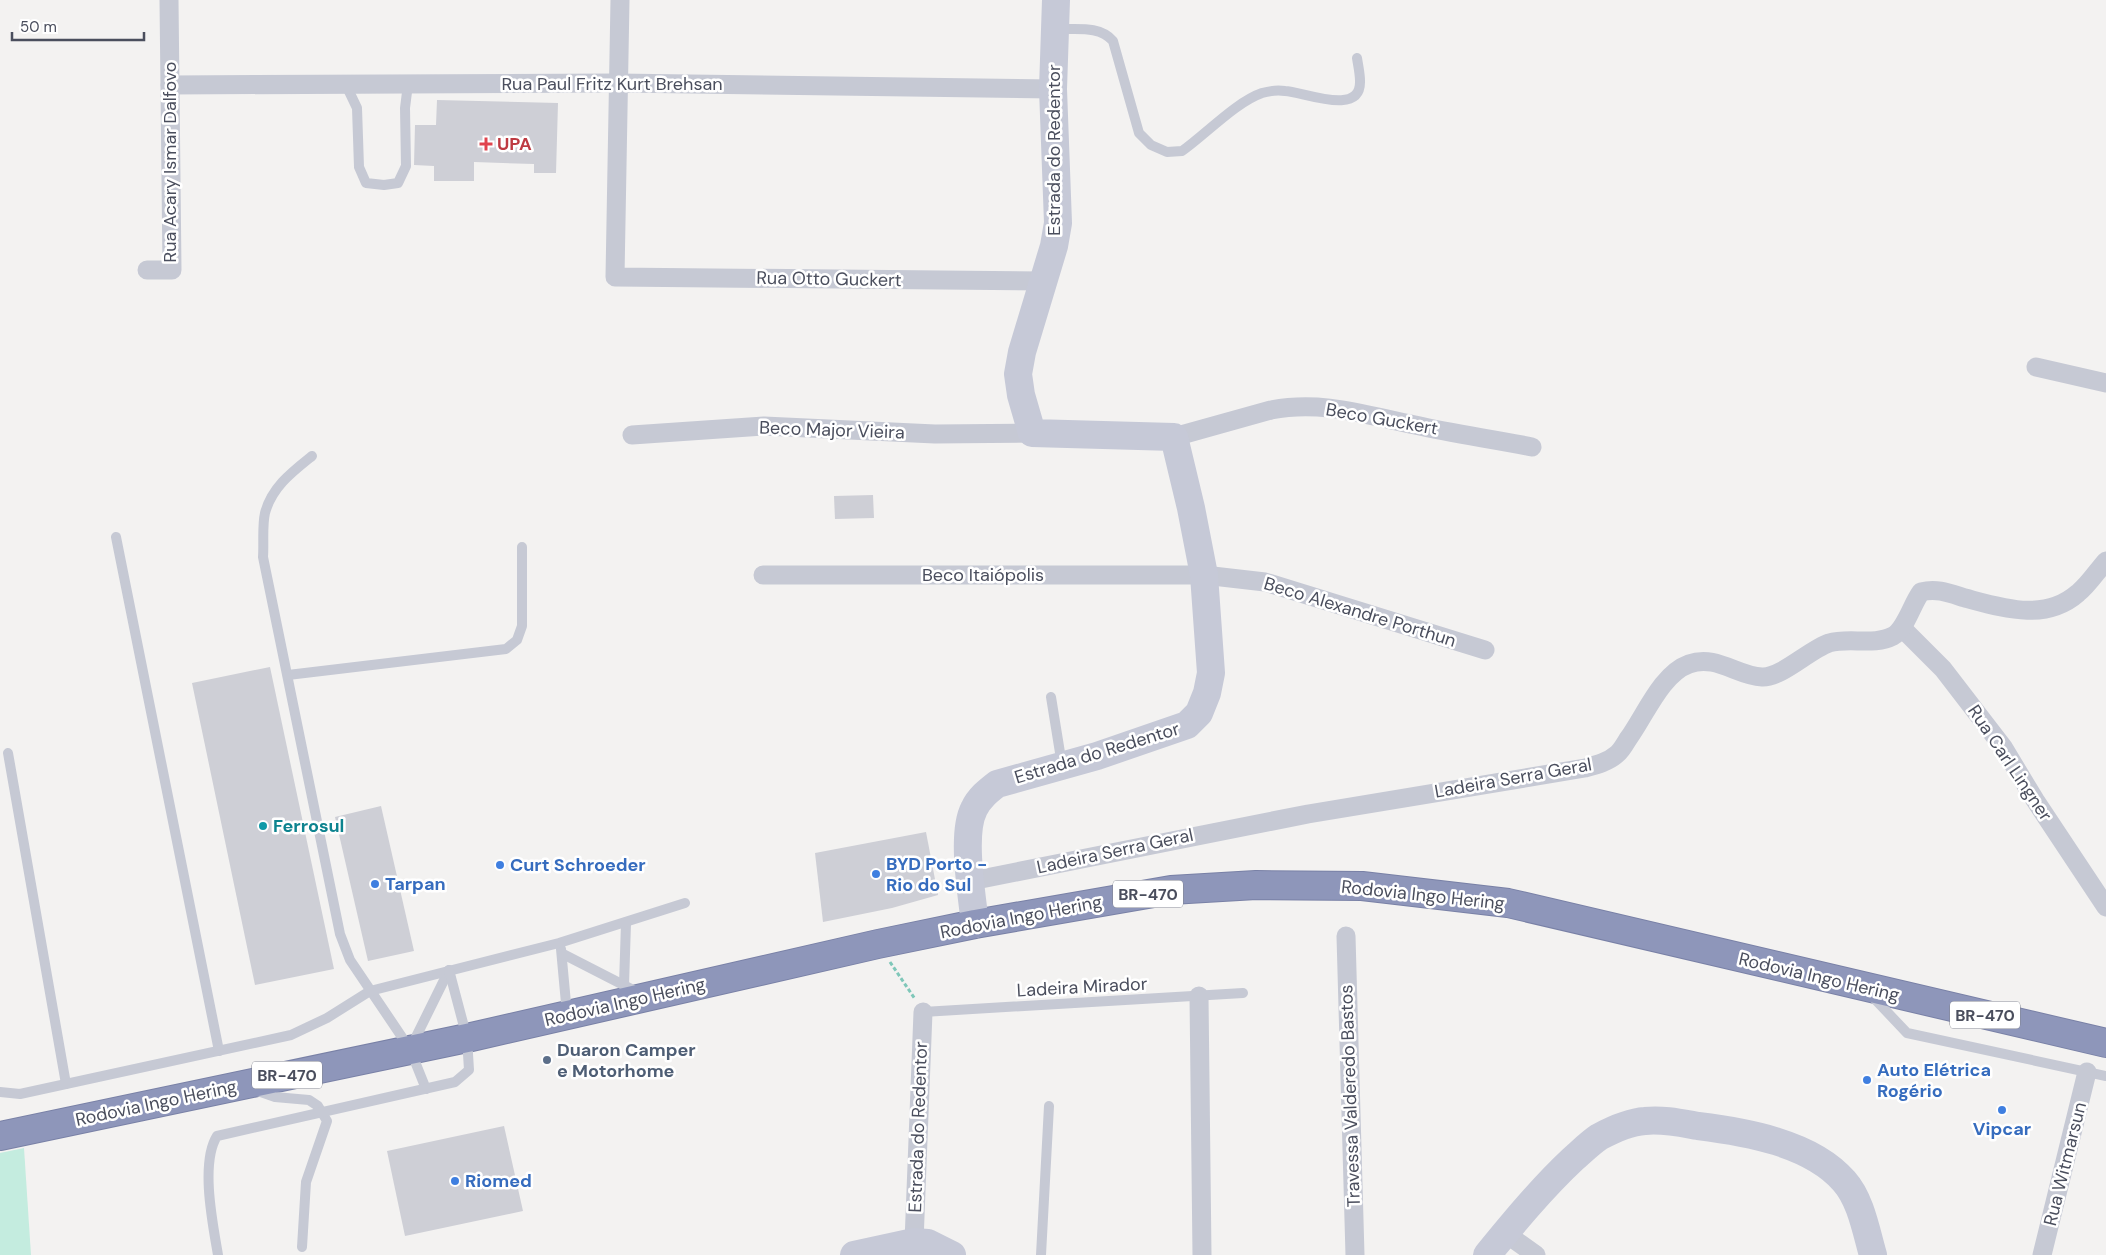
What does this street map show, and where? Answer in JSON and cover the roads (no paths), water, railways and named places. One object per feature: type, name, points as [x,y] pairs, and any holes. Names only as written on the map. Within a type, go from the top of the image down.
[{"type":"highway","name":"Rodovia Ingo Hering","points":[[0,1136],[467,1038],[878,944],[975,924],[1171,890],[1256,885],[1362,886],[1508,903],[2106,1042]]},
{"type":"street","name":"Rua Acary Ismar Dalfovo","points":[[147,270],[172,270],[170,0]]},
{"type":"street","points":[[618,83],[620,0]]},
{"type":"street","name":"Estrada do Redentor","points":[[1032,434],[1021,395],[1018,374],[1022,352],[1054,246],[1058,223],[1053,90],[1056,0]]},
{"type":"street","name":"Rua Paul Fritz Kurt Brehsan","points":[[170,85],[618,83],[1053,90]]},
{"type":"street","name":"Rua Otto Guckert","points":[[618,83],[615,277],[1043,281]]},
{"type":"street","points":[[2036,367],[2106,383]]},
{"type":"street","name":"Beco Guckert","points":[[1174,437],[1270,410],[1286,407],[1325,407],[1345,409],[1415,425],[1532,446]]},
{"type":"street","name":"Beco Major Vieira","points":[[632,436],[764,426],[936,434],[1032,434]]},
{"type":"street","points":[[1032,434],[1174,437]]},
{"type":"street","name":"Estrada do Redentor","points":[[975,924],[968,832],[973,810],[984,794],[998,784],[1062,766],[1187,725],[1199,713],[1207,693],[1211,673],[1204,575],[1191,508],[1174,437]]},
{"type":"street","points":[[1902,628],[1913,603],[1921,592],[1933,589],[2003,608],[2022,611],[2042,610],[2061,603],[2078,593],[2106,561]]},
{"type":"street","name":"Beco Itaiópolis","points":[[762,575],[1204,575]]},
{"type":"street","name":"Beco Alexandre Porthun","points":[[1204,575],[1265,582],[1485,650]]},
{"type":"street","name":"Ladeira Serra Geral","points":[[971,881],[1308,814],[1586,768],[1602,763],[1617,754],[1671,675],[1688,664],[1701,661],[1725,665],[1763,677],[1777,674],[1808,653],[1830,643],[1854,640],[1883,640],[1894,636],[1902,628]]},
{"type":"street","name":"Rua Carl Lingner","points":[[1902,628],[1943,669],[2003,747],[2035,800],[2106,907]]},
{"type":"street","name":"Travessa Valderedo Bastos","points":[[1346,936],[1355,1255]]},
{"type":"street","points":[[1199,996],[1202,1255]]},
{"type":"street","name":"Estrada do Redentor","points":[[914,1242],[923,1012]]},
{"type":"street","name":"Rua Witmarsun","points":[[2042,1255],[2087,1072]]},
{"type":"street","points":[[1487,1255],[1556,1175],[1598,1138],[1620,1127],[1644,1121],[1670,1122],[1732,1130],[1796,1149],[1818,1159],[1846,1182],[1856,1201],[1873,1255]]},
{"type":"street","points":[[1505,1233],[1536,1255]]},
{"type":"street","points":[[854,1255],[914,1242],[928,1243],[952,1255]]},
{"type":"lane","points":[[1055,29],[1097,30],[1107,35],[1113,41],[1139,133],[1151,145],[1167,152],[1182,151],[1250,98],[1265,92],[1286,91],[1331,100],[1347,100],[1357,94],[1361,82],[1357,58]]},
{"type":"lane","points":[[346,85],[357,108],[359,167],[366,183],[384,185],[398,183],[406,166],[408,84]]},
{"type":"lane","points":[[312,456],[286,477],[274,493],[265,514],[263,557],[340,934],[350,960],[410,1050],[426,1089]]},
{"type":"lane","points":[[116,537],[219,1050]]},
{"type":"lane","points":[[288,675],[506,649],[517,640],[522,626],[522,547]]},
{"type":"lane","points":[[1051,697],[1062,766]]},
{"type":"lane","points":[[8,754],[66,1084]]},
{"type":"lane","points":[[0,1092],[20,1094],[291,1035],[327,1018],[370,991],[559,943],[685,903]]},
{"type":"lane","points":[[624,985],[626,923]]},
{"type":"lane","points":[[559,943],[563,954],[567,1015]]},
{"type":"lane","points":[[563,954],[648,998]]},
{"type":"lane","points":[[218,1255],[208,1196],[212,1144],[217,1136],[455,1082],[469,1070],[467,1038],[449,970]]},
{"type":"lane","points":[[410,1050],[449,970]]},
{"type":"lane","points":[[1864,987],[1907,1033],[2106,1076]]},
{"type":"lane","name":"Ladeira Mirador","points":[[923,1012],[1243,993]]},
{"type":"lane","points":[[240,1085],[275,1097],[309,1100],[318,1106],[327,1121],[306,1182],[302,1247]]},
{"type":"lane","points":[[1041,1255],[1049,1106]]},
{"type":"place","name":"UPA","points":[[486,144]]},
{"type":"place","name":"Ferrosul","points":[[263,826]]},
{"type":"place","name":"Curt Schroeder","points":[[500,865]]},
{"type":"place","name":"BYD Porto - Rio do Sul","points":[[876,874]]},
{"type":"place","name":"Tarpan","points":[[375,884]]},
{"type":"place","name":"Duaron Camper e Motorhome","points":[[547,1060]]},
{"type":"place","name":"Auto Elétrica Rogério","points":[[1867,1080]]},
{"type":"place","name":"Vipcar","points":[[2002,1110]]},
{"type":"place","name":"Riomed","points":[[455,1181]]}]
